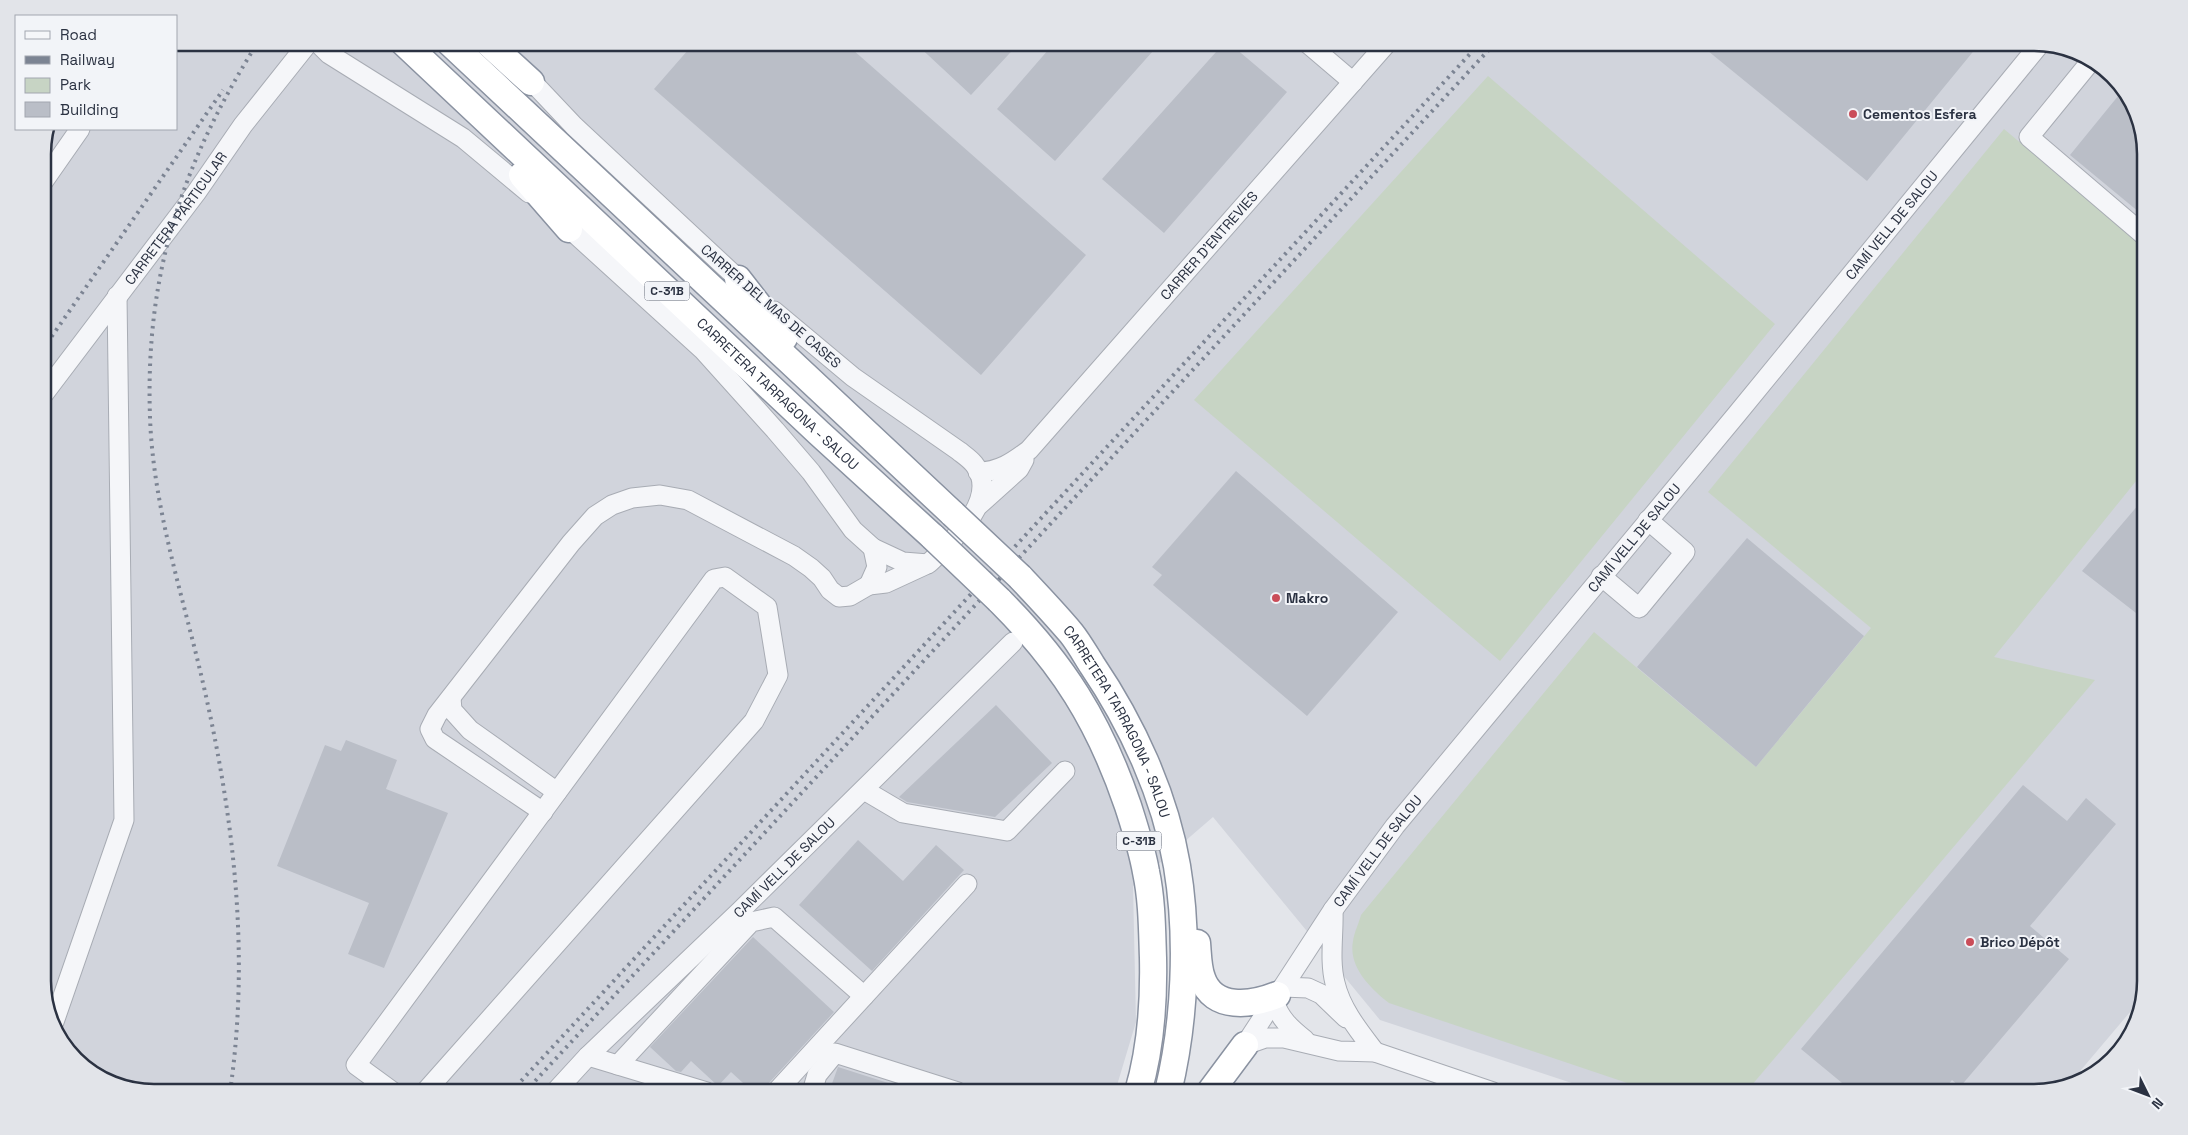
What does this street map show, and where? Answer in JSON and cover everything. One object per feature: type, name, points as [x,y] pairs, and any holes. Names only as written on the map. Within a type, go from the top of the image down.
[{"type":"highway","name":"CARRETERA TARRAGONA - SALOU","points":[[412,51],[999,600],[1016,632],[1057,666],[1076,692],[1098,732],[1119,781],[1140,842],[1151,910],[1154,991],[1150,1044],[1140,1084]]},
{"type":"highway","name":"C-31B","points":[[459,51],[862,430]]},
{"type":"highway","points":[[496,51],[531,82]]},
{"type":"highway","points":[[461,98],[513,166],[569,229]]},
{"type":"highway","points":[[738,279],[771,322],[862,430]]},
{"type":"highway","points":[[703,350],[747,386],[819,433]]},
{"type":"highway","name":"CARRETERA TARRAGONA - SALOU","points":[[862,430],[1020,577],[1072,635],[1130,727],[1163,810],[1177,866],[1184,971],[1181,1023],[1170,1084]]},
{"type":"highway","points":[[1177,866],[1194,906],[1201,977],[1211,993],[1220,998],[1241,1004],[1260,1002],[1278,994]]},
{"type":"highway","points":[[1216,1084],[1245,1045]]},
{"type":"street","name":"CARRETERA PARTICULAR","points":[[51,384],[196,193],[243,125],[301,51]]},
{"type":"street","name":"C-31B","points":[[327,51],[336,59],[463,138],[569,229],[703,350],[811,472],[853,530],[872,548],[903,562],[928,564]]},
{"type":"street","name":"CARRER DEL MAS DE CASES","points":[[506,51],[531,82],[574,126],[796,331],[853,377],[959,451],[975,465],[978,472]]},
{"type":"street","points":[[1317,51],[1353,82]]},
{"type":"street","name":"CARRER D'ENTREVIES","points":[[979,505],[1019,469],[1029,450],[1380,51]]},
{"type":"street","name":"CAMÍ VELL DE SALOU","points":[[1245,1045],[1334,910],[1395,826],[2034,51]]},
{"type":"street","points":[[2085,66],[2029,137],[2137,229]]},
{"type":"street","points":[[51,171],[79,130]]},
{"type":"street","points":[[57,1014],[124,820],[117,296]]},
{"type":"street","name":"CARRER D'ENTREVIES","points":[[978,472],[992,472],[1009,464],[1029,450]]},
{"type":"street","points":[[542,812],[435,739],[430,729],[437,715],[571,543],[595,516],[612,505],[632,498],[660,494],[688,500],[794,556],[822,578],[830,590],[839,597],[850,596],[869,585],[886,583],[928,564],[956,537],[979,505],[983,484],[978,472]]},
{"type":"street","points":[[1602,576],[1639,608],[1685,552],[1648,520]]},
{"type":"street","points":[[869,585],[877,567],[872,548]]},
{"type":"street","points":[[382,1084],[356,1066],[714,578],[725,577],[768,607],[778,675],[754,721],[432,1084]]},
{"type":"street","name":"CAMÍ VELL DE SALOU","points":[[562,1084],[588,1056],[864,790],[1016,632]]},
{"type":"street","points":[[451,698],[452,710],[470,730],[558,792]]},
{"type":"street","points":[[864,790],[903,813],[1007,831],[1066,771]]},
{"type":"street","points":[[783,1084],[967,884]]},
{"type":"street","points":[[1334,910],[1332,949],[1335,983],[1345,1009],[1375,1052]]},
{"type":"street","points":[[618,1065],[751,922],[774,917],[864,996]]},
{"type":"street","points":[[1308,1042],[1286,1025],[1278,1014],[1278,994],[1308,988],[1321,994],[1338,1012],[1355,1025]]},
{"type":"street","points":[[1245,1045],[1265,1038],[1284,1038],[1308,1042],[1339,1051],[1375,1052],[1469,1084]]},
{"type":"street","points":[[814,1084],[817,1075],[835,1053],[933,1084]]},
{"type":"street","points":[[588,1056],[681,1084]]},
{"type":"shaded area","points":[[178,51],[2034,51],[2047,52],[2073,59],[2091,69],[2111,86],[2126,109],[2135,134],[2137,148],[2137,987],[2133,1009],[2078,1073],[2060,1080],[2034,1084],[1575,1084],[1380,1020],[1213,817],[1133,886],[1136,1022],[1117,1084],[148,1084],[134,1082],[109,1073],[86,1058],[77,1049],[62,1026],[53,1001],[51,987],[51,148],[55,130],[178,130]]},
{"type":"green space","points":[[1488,76],[1775,324],[1500,661],[1194,400]]},
{"type":"green space","points":[[2004,129],[2137,241],[2137,480],[1994,657],[2095,680],[1753,1084],[1630,1084],[1389,1003],[1362,977],[1354,960],[1352,951],[1353,941],[1361,915],[1594,632],[1756,767],[1871,628],[1708,492]]},
{"type":"building","points":[[687,51],[854,51],[1086,255],[981,375],[654,89]]},
{"type":"building","points":[[924,51],[1012,51],[971,95]]},
{"type":"building","points":[[1047,51],[1153,51],[1055,161],[997,109]]},
{"type":"building","points":[[1217,51],[1239,51],[1287,92],[1164,233],[1102,179]]},
{"type":"building","name":"Cementos Esfera","points":[[1708,51],[1974,51],[1867,181]]},
{"type":"building","points":[[2118,96],[2126,109],[2135,134],[2137,148],[2137,210],[2070,155]]},
{"type":"building","name":"Makro","points":[[1236,471],[1398,612],[1307,716],[1153,585],[1162,575],[1152,567]]},
{"type":"building","points":[[2137,506],[2137,614],[2082,571]]},
{"type":"building","points":[[1747,538],[1864,636],[1756,767],[1637,667]]},
{"type":"building","points":[[996,705],[1052,763],[995,817],[907,802],[899,797]]},
{"type":"building","points":[[346,740],[397,760],[386,789],[448,813],[384,968],[348,954],[369,903],[277,866],[325,745],[341,751]]},
{"type":"building","name":"Brico Dépôt","points":[[2023,785],[2067,821],[2086,798],[2116,824],[2030,926],[2069,959],[1963,1084],[1957,1084],[1952,1080],[1949,1084],[1843,1084],[1801,1049]]},
{"type":"building","points":[[858,840],[903,881],[936,845],[964,870],[872,971],[799,905]]},
{"type":"building","points":[[753,937],[834,1012],[768,1084],[744,1084],[731,1072],[720,1084],[716,1084],[691,1061],[681,1072],[676,1071],[650,1047]]},
{"type":"building","points":[[838,1067],[891,1084],[832,1084]]},
{"type":"railway","points":[[231,1084],[239,989],[236,886],[223,784],[214,734],[170,551],[157,484],[152,451],[150,365],[154,315],[162,267],[174,221],[189,176],[208,132],[231,87],[253,51]]},
{"type":"railway","points":[[518,1084],[1473,51]]},
{"type":"railway","points":[[532,1084],[1488,51]]},
{"type":"railway","points":[[51,337],[223,90]]},
{"type":"place","name":"Cementos Esfera","points":[[1853,114]]},
{"type":"place","name":"Makro","points":[[1276,598]]},
{"type":"place","name":"Brico Dépôt","points":[[1970,942]]}]
